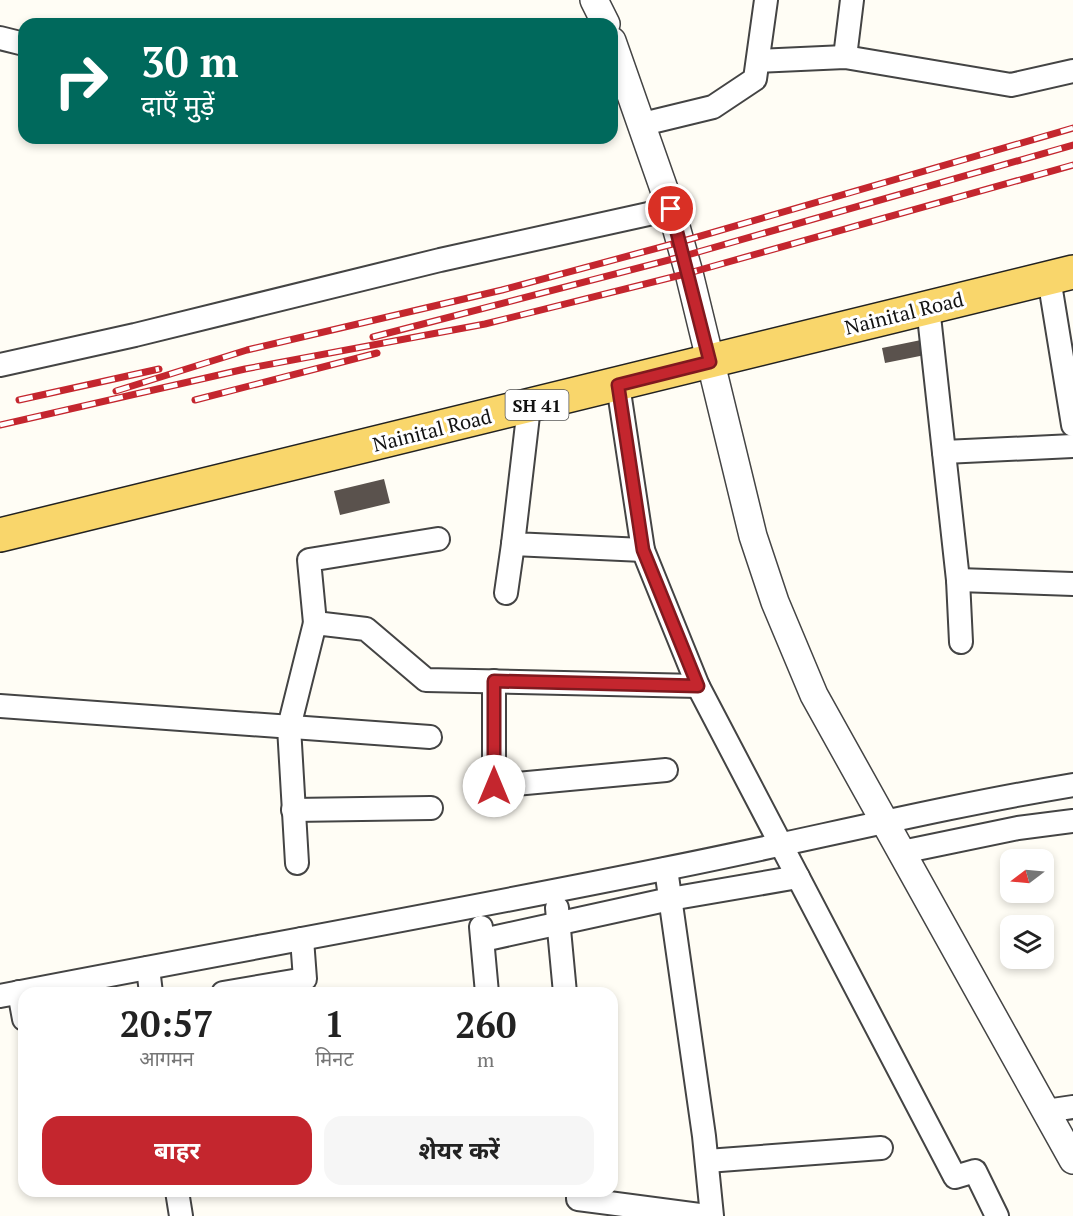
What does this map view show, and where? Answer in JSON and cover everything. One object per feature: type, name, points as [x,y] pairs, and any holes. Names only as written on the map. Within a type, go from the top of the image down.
[{"type":"main road","name":"Nainital Road","points":[[0,535],[530,407],[1061,275]]},
{"type":"street","points":[[594,0],[603,18]]},
{"type":"street","points":[[643,124],[713,107],[755,79],[766,0]]},
{"type":"street","points":[[845,57],[852,0]]},
{"type":"street","points":[[0,38],[18,42]]},
{"type":"street","points":[[618,57],[671,209],[753,536],[775,602],[814,695],[1073,1160]]},
{"type":"street","points":[[758,61],[845,57],[1011,85],[1073,71]]},
{"type":"street","points":[[0,365],[135,335],[440,260],[671,209]]},
{"type":"street","points":[[1061,275],[1073,424]]},
{"type":"street","points":[[928,307],[958,580],[962,642]]},
{"type":"street","points":[[618,385],[643,550],[698,686],[955,1176],[975,1171],[998,1216]]},
{"type":"street","points":[[506,593],[530,407]]},
{"type":"street","points":[[944,453],[1073,446]]},
{"type":"street","points":[[297,862],[289,727],[315,623],[309,560],[438,539]]},
{"type":"street","points":[[513,544],[643,550]]},
{"type":"street","points":[[958,580],[1073,584]]},
{"type":"street","points":[[315,623],[366,629],[426,680],[698,686]]},
{"type":"street","points":[[494,681],[494,786],[666,770]]},
{"type":"street","points":[[0,706],[430,737]]},
{"type":"street","points":[[47,987],[554,892],[782,846],[885,820],[1073,785]]},
{"type":"street","points":[[294,810],[431,808]]},
{"type":"street","points":[[902,852],[1018,828],[1073,820]]},
{"type":"street","points":[[592,1203],[710,1216],[707,1161],[666,869]]},
{"type":"street","points":[[483,940],[670,899],[798,877]]},
{"type":"street","points":[[554,892],[560,923],[565,987]]},
{"type":"street","points":[[477,907],[483,940],[487,987]]},
{"type":"street","points":[[261,987],[305,980],[302,939]]},
{"type":"street","points":[[148,968],[150,987]]},
{"type":"street","points":[[10,994],[18,1008]]},
{"type":"street","points":[[1046,1111],[1073,1107]]},
{"type":"street","points":[[707,1161],[881,1148]]},
{"type":"street","points":[[178,1197],[181,1216]]},
{"type":"building","points":[[921,340],[925,355],[885,363],[882,348]]},
{"type":"building","points":[[384,479],[390,503],[340,515],[334,491]]},
{"type":"railway","points":[[116,391],[247,350],[502,290],[680,242],[1073,128]]},
{"type":"railway","points":[[373,337],[684,256],[1073,145]]},
{"type":"railway","points":[[0,425],[245,369],[485,324],[689,273],[1073,165]]},
{"type":"railway","points":[[195,400],[377,353]]},
{"type":"railway","points":[[19,400],[159,369]]},
{"type":"route","points":[[494,786],[494,681],[698,686],[643,550],[618,385],[710,362],[671,209]]}]
